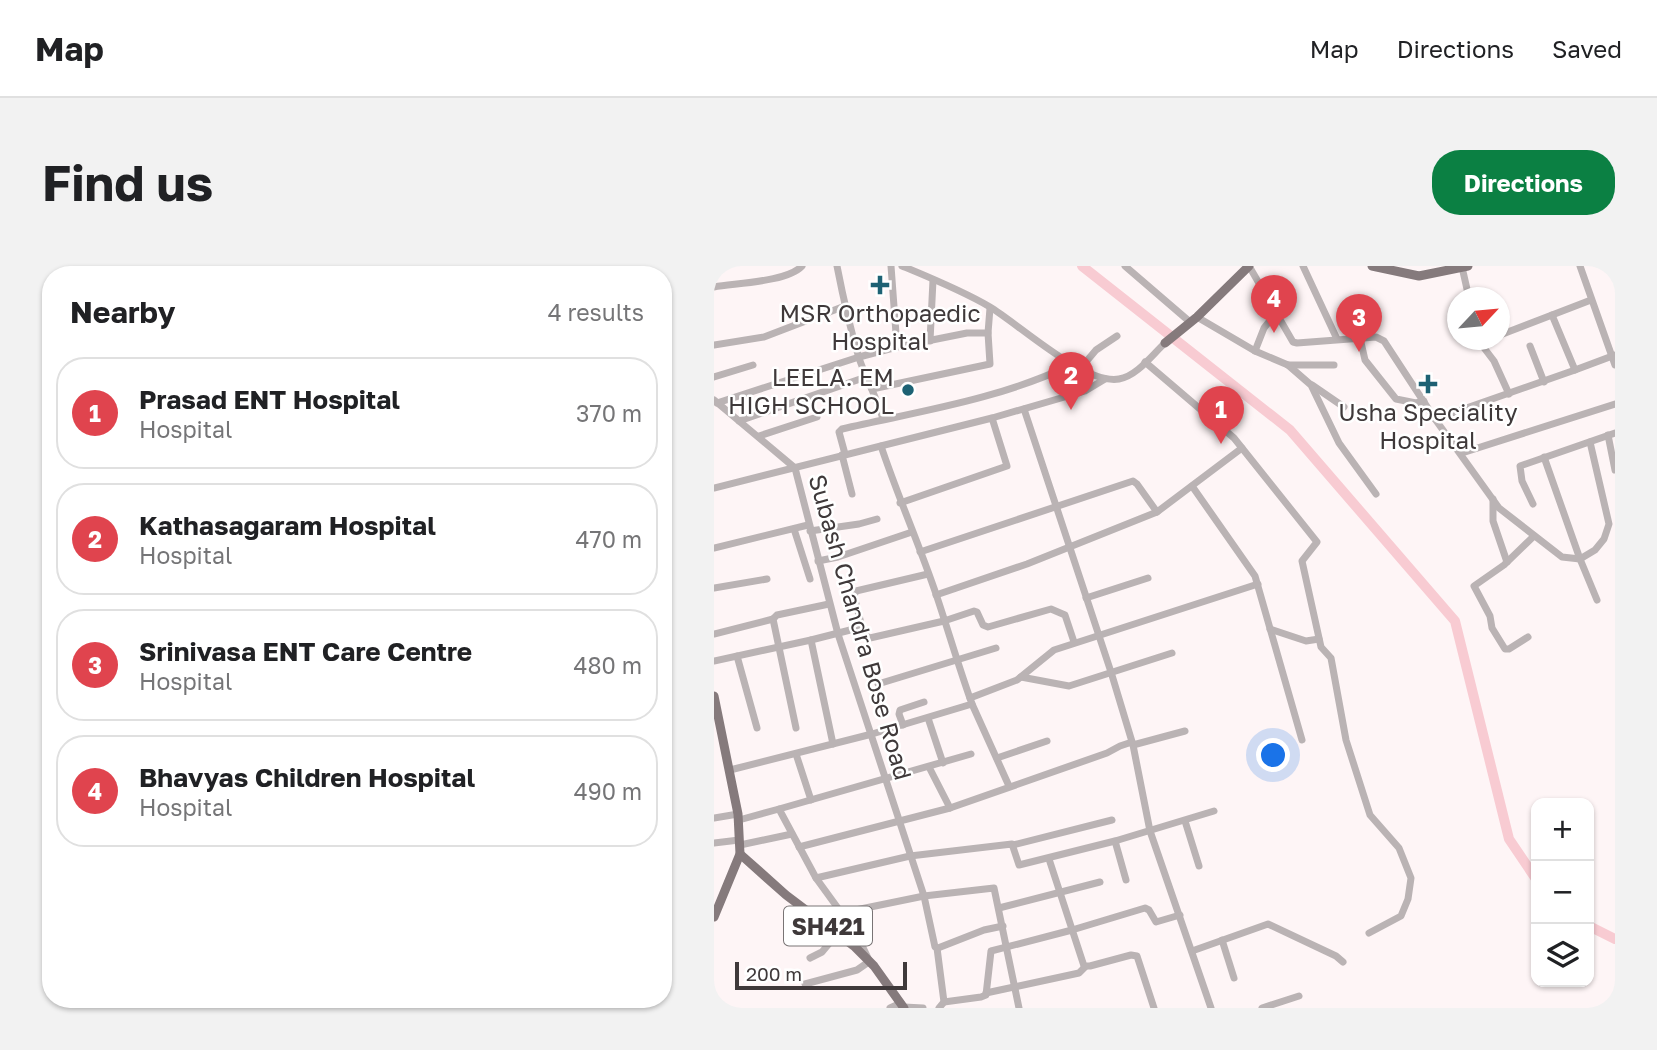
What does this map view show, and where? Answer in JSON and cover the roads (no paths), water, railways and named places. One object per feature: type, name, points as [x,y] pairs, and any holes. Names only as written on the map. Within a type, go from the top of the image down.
[{"type":"main road","points":[[1165,343],[1249,266]]},
{"type":"main road","points":[[1372,266],[1419,276],[1465,267]]},
{"type":"main road","points":[[714,699],[730,770],[740,847],[718,899],[714,917]]},
{"type":"main road","name":"SH421","points":[[740,847],[786,895],[869,960],[903,1006]]},
{"type":"street","points":[[714,287],[765,280],[794,272],[802,266]]},
{"type":"street","points":[[837,266],[859,357],[883,419]]},
{"type":"street","points":[[891,266],[897,347]]},
{"type":"street","points":[[902,266],[990,308],[1071,365],[1105,379],[1122,379],[1165,343]]},
{"type":"street","points":[[1125,266],[1191,320],[1288,365],[1311,385],[1344,407]]},
{"type":"street","points":[[1249,266],[1291,340],[1297,344],[1376,337],[1384,341],[1435,419],[1499,508],[1562,557],[1580,559],[1599,547],[1609,524],[1590,442]]},
{"type":"street","points":[[1303,266],[1337,339]]},
{"type":"street","points":[[1580,266],[1615,365]]},
{"type":"street","points":[[1465,267],[1468,287]]},
{"type":"street","points":[[930,341],[933,280]]},
{"type":"street","points":[[1510,331],[1591,300]]},
{"type":"street","points":[[714,345],[764,337],[845,306]]},
{"type":"street","points":[[872,389],[990,364],[990,308]]},
{"type":"street","points":[[1255,351],[1264,328],[1276,313]]},
{"type":"street","points":[[1552,315],[1575,370]]},
{"type":"street","points":[[715,401],[897,347],[967,333],[988,333]]},
{"type":"street","points":[[1080,369],[1096,350],[1117,336]]},
{"type":"street","points":[[1360,338],[1365,360],[1396,399],[1416,403],[1423,401]]},
{"type":"street","points":[[1530,346],[1544,382]]},
{"type":"street","points":[[1486,350],[1494,361],[1509,394]]},
{"type":"street","points":[[1435,419],[1613,355]]},
{"type":"street","points":[[1145,362],[1234,438],[1317,542],[1303,561],[1319,639],[1323,651],[1331,658],[1346,740],[1370,815],[1399,848],[1411,878],[1408,899],[1401,916],[1369,933]]},
{"type":"street","points":[[714,377],[753,365]]},
{"type":"street","points":[[852,494],[840,430],[986,398],[1049,376],[1071,365]]},
{"type":"street","points":[[1288,365],[1334,365]]},
{"type":"street","points":[[739,421],[866,377]]},
{"type":"street","points":[[714,488],[992,418],[1085,391],[1105,379]]},
{"type":"street","points":[[1311,385],[1339,443],[1376,495]]},
{"type":"street","name":"Subash Chandra Bose Road","points":[[715,401],[794,468],[838,634],[924,897],[937,948],[941,1005]]},
{"type":"street","points":[[1462,453],[1615,404]]},
{"type":"street","points":[[1024,409],[1133,743],[1150,831],[1211,1008]]},
{"type":"street","points":[[759,436],[817,417]]},
{"type":"street","points":[[900,503],[1006,466],[992,418]]},
{"type":"street","points":[[1533,504],[1522,481],[1519,467],[1612,434],[1615,470]]},
{"type":"street","points":[[881,446],[936,595],[955,660],[1009,786]]},
{"type":"street","points":[[936,595],[1069,548],[1157,512],[1242,448]]},
{"type":"street","points":[[1545,457],[1597,600]]},
{"type":"street","points":[[920,552],[1133,481],[1157,512]]},
{"type":"street","points":[[1192,486],[1244,559],[1258,584],[1302,740]]},
{"type":"street","points":[[1493,499],[1493,521],[1507,562]]},
{"type":"street","points":[[714,548],[794,529],[859,524],[877,519]]},
{"type":"street","points":[[794,529],[810,579]]},
{"type":"street","points":[[818,561],[838,557],[912,531]]},
{"type":"street","points":[[1528,637],[1505,649],[1474,589],[1475,584],[1507,562],[1534,536]]},
{"type":"street","points":[[928,575],[856,591],[854,596],[866,636],[870,638],[975,611],[983,625],[988,627],[1045,610],[1057,610],[1067,618],[1074,642]]},
{"type":"street","points":[[1086,598],[1148,578]]},
{"type":"street","points":[[714,588],[767,579]]},
{"type":"street","points":[[730,770],[928,718],[1021,677],[1046,654],[1074,642],[1258,584]]},
{"type":"street","points":[[714,634],[773,619],[777,615],[829,604]]},
{"type":"street","points":[[773,619],[796,728]]},
{"type":"street","points":[[714,661],[862,627]]},
{"type":"street","points":[[1270,629],[1306,641],[1319,639]]},
{"type":"street","points":[[811,640],[833,744]]},
{"type":"street","points":[[878,684],[996,648]]},
{"type":"street","points":[[1021,677],[1065,686],[1172,653]]},
{"type":"street","points":[[737,656],[757,728]]},
{"type":"street","points":[[903,725],[900,710],[924,702]]},
{"type":"street","points":[[928,718],[943,763]]},
{"type":"street","points":[[799,847],[950,808],[1107,754],[1120,746],[1185,731]]},
{"type":"street","points":[[997,758],[1047,741]]},
{"type":"street","points":[[796,754],[811,800]]},
{"type":"street","points":[[714,818],[738,817],[779,809],[971,754]]},
{"type":"street","points":[[929,767],[950,808]]},
{"type":"street","points":[[779,809],[816,878],[856,933],[869,960],[857,970],[806,984]]},
{"type":"street","points":[[1013,845],[1019,865],[1115,841],[1214,811]]},
{"type":"street","points":[[816,878],[910,856],[1013,845],[1112,820]]},
{"type":"street","points":[[1185,821],[1199,866]]},
{"type":"street","points":[[714,843],[740,847],[792,834]]},
{"type":"street","points":[[1115,841],[1126,880]]},
{"type":"street","points":[[1049,859],[1085,967]]},
{"type":"street","points":[[999,908],[1100,882]]},
{"type":"street","points":[[841,913],[992,887],[995,890],[1020,1008]]},
{"type":"street","points":[[986,993],[990,952],[1145,908],[1156,922],[1180,915]]},
{"type":"street","points":[[1192,951],[1268,924],[1336,956],[1343,962]]},
{"type":"street","points":[[937,948],[984,930],[1003,926]]},
{"type":"street","points":[[810,958],[822,952],[837,933]]},
{"type":"street","points":[[1222,940],[1234,978]]},
{"type":"street","points":[[941,1005],[981,997],[986,993],[1015,986],[1079,974],[1085,967],[1131,955],[1137,956],[1154,1008]]},
{"type":"street","points":[[1262,1008],[1299,996]]},
{"type":"street","points":[[890,1008],[923,1008]]},
{"type":"waterway","points":[[1082,266],[1290,430],[1455,621],[1509,839],[1531,872]]},
{"type":"waterway","points":[[1594,928],[1615,939]]},
{"type":"place","name":"MSR Orthopaedic Hospital","points":[[880,285]]},
{"type":"place","name":"Bhavyas Children Hospital","points":[[1274,333]]},
{"type":"place","name":"Srinivasa ENT Care Centre","points":[[1359,352]]},
{"type":"place","name":"Usha Speciality Hospital","points":[[1428,384]]},
{"type":"place","name":"LEELA. EM HIGH SCHOOL","points":[[908,390]]},
{"type":"place","name":"Kathasagaram Hospital","points":[[1071,410]]},
{"type":"place","name":"Prasad ENT Hospital","points":[[1221,444]]}]
